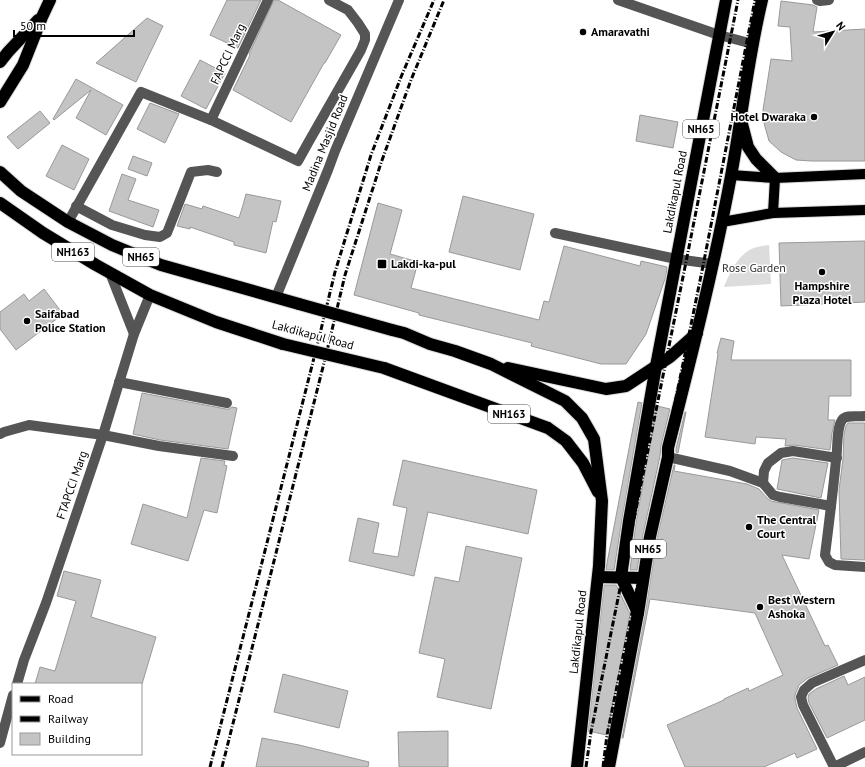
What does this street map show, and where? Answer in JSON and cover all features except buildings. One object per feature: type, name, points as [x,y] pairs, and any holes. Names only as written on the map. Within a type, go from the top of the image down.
[{"type":"highway","points":[[0,102],[23,65],[50,0]]},
{"type":"highway","name":"Lakdikapul Road","points":[[621,577],[629,521],[656,366],[726,0]]},
{"type":"highway","name":"NH65","points":[[609,767],[638,613],[650,537],[668,457],[668,448],[697,333],[722,222],[762,0]]},
{"type":"highway","points":[[0,62],[42,17]]},
{"type":"highway","points":[[740,119],[748,147],[756,159],[775,178]]},
{"type":"highway","name":"Lakdikapul Road","points":[[0,172],[21,191],[68,222],[112,245],[161,264],[404,333],[430,344],[491,364],[565,401],[582,418],[594,439],[602,501],[598,576],[577,767]]},
{"type":"highway","points":[[0,178],[21,191]]},
{"type":"highway","name":"Lakdikapul Road","points":[[0,203],[43,233],[96,266],[150,295],[216,322],[283,344],[384,368],[548,428],[566,441],[583,463],[602,501]]},
{"type":"highway","name":"Lakdikapul Road","points":[[491,364],[606,389],[626,386],[670,357],[697,333]]},
{"type":"highway","points":[[598,576],[643,578]]},
{"type":"highway","points":[[621,577],[638,613]]},
{"type":"main road","points":[[731,175],[775,178],[865,174]]},
{"type":"main road","points":[[773,213],[775,178]]},
{"type":"main road","points":[[722,222],[773,213],[865,210]]},
{"type":"street","name":"FAPCCI Marg","points":[[211,120],[268,0]]},
{"type":"street","points":[[68,222],[141,92],[211,120],[298,161],[361,50],[365,40],[364,34],[358,23],[348,10],[329,0]]},
{"type":"street","name":"Madina Masjid Road","points":[[276,297],[335,151],[399,0]]},
{"type":"street","points":[[618,0],[719,35],[753,44]]},
{"type":"street","points":[[817,0],[830,0]]},
{"type":"street","points":[[76,206],[112,225],[145,235],[160,237],[167,233],[191,172],[208,170],[218,172]]},
{"type":"street","points":[[555,233],[676,259],[713,264]]},
{"type":"street","points":[[110,273],[134,334]]},
{"type":"street","name":"FTAPCCI Marg","points":[[17,683],[103,435],[134,334],[150,295]]},
{"type":"street","points":[[119,382],[227,403]]},
{"type":"street","points":[[865,416],[846,417],[843,419],[839,430],[825,555],[828,562],[835,565],[865,567]]},
{"type":"street","points":[[0,434],[29,425],[103,435],[159,446],[233,456]]},
{"type":"street","points":[[762,483],[764,471],[768,463],[780,453],[793,451],[837,458]]},
{"type":"street","points":[[668,457],[730,471],[762,483],[773,495],[831,506]]},
{"type":"street","points":[[865,660],[812,683],[804,690],[801,697],[803,705],[834,767],[865,752]]},
{"type":"street","points":[[0,743],[12,699]]},
{"type":"green space","name":"Rose Garden","points":[[769,245],[771,284],[724,287],[733,267],[744,254],[758,247]]},
{"type":"railway","points":[[210,767],[335,272],[371,155],[401,77],[434,0]]},
{"type":"railway","points":[[222,767],[345,275],[381,163],[411,80],[444,0]]},
{"type":"railway","points":[[586,767],[591,732],[738,0]]},
{"type":"railway","points":[[603,767],[607,735],[703,266],[755,0]]},
{"type":"place","name":"Amaravathi","points":[[583,32]]},
{"type":"place","name":"Hotel Dwaraka","points":[[814,117]]},
{"type":"place","name":"Lakdi-ka-pul","points":[[382,264]]},
{"type":"place","name":"Hampshire Plaza Hotel","points":[[822,272]]},
{"type":"place","name":"Saifabad Police Station","points":[[27,321]]},
{"type":"place","name":"The Central Court","points":[[749,527]]},
{"type":"place","name":"Best Western Ashoka","points":[[760,607]]}]
